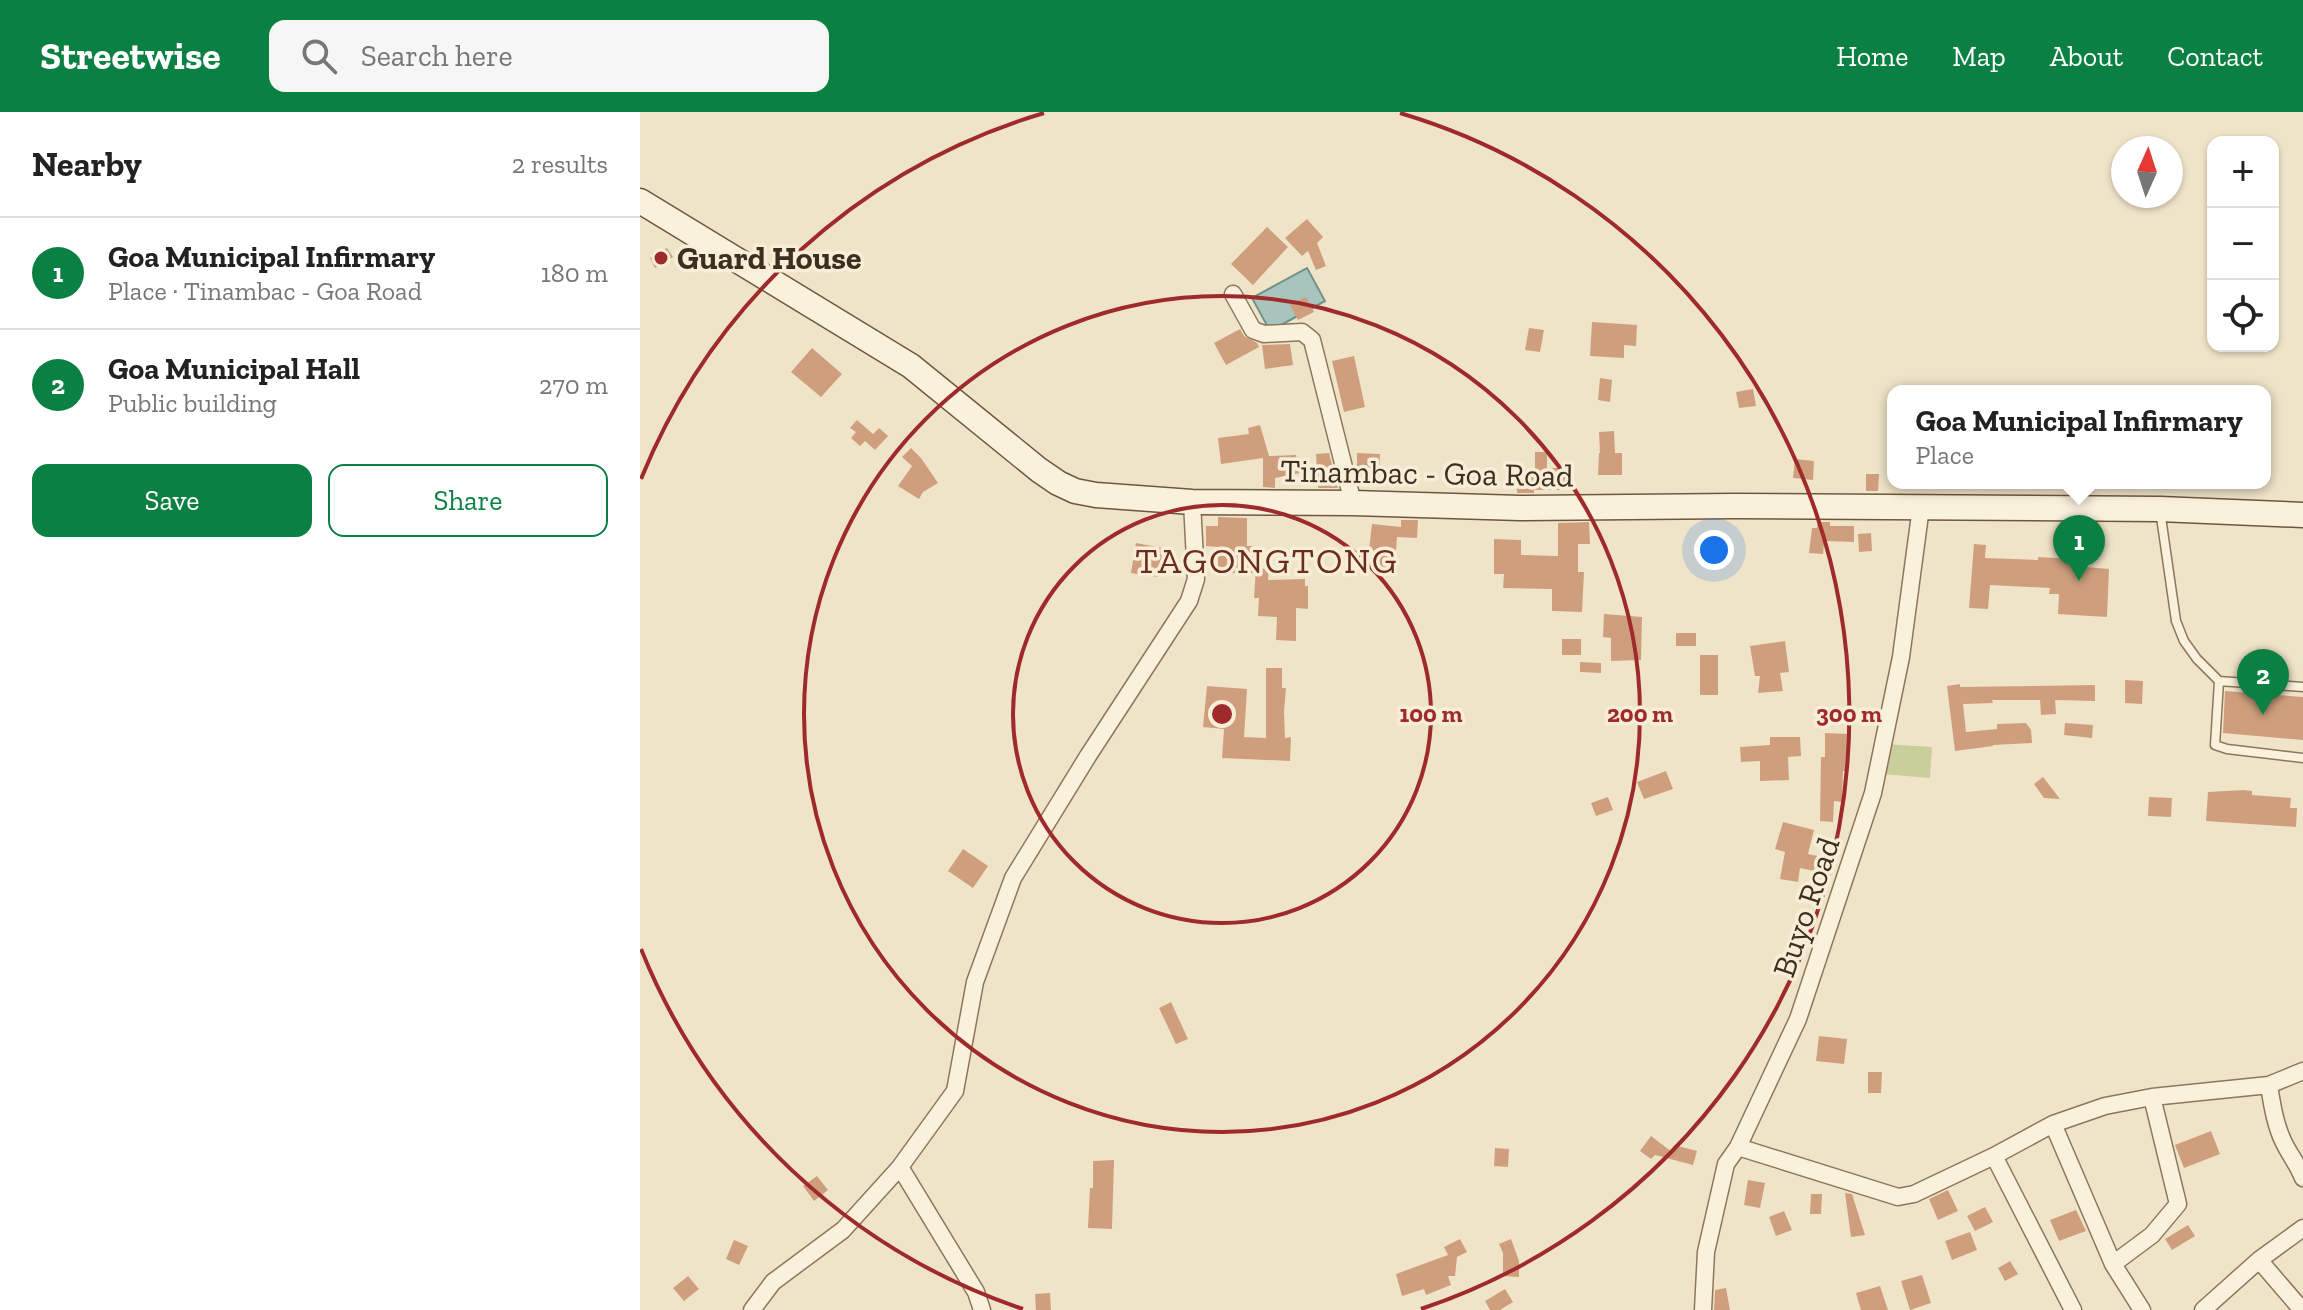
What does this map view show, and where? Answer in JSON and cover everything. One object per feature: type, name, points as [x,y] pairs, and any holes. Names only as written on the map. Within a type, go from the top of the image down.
[{"type":"main road","name":"Tinambac - Goa Road","points":[[640,201],[911,366],[1058,483],[1075,491],[1096,495],[1192,502],[1520,508],[2160,509],[2303,515]]},
{"type":"street","points":[[1233,294],[1253,330],[1264,334],[1302,332],[1312,340],[1353,503]]},
{"type":"street","points":[[752,1310],[773,1282],[843,1230],[900,1167],[955,1091],[975,982],[1013,878],[1189,601],[1196,579],[1192,502]]},
{"type":"street","name":"Buyo Road","points":[[1703,1310],[1706,1252],[1726,1164],[1738,1147],[1798,1019],[1873,793],[1901,657],[1921,507]]},
{"type":"street","points":[[1738,1147],[1898,1197],[1914,1194],[2053,1124],[2105,1106],[2152,1097],[2269,1085],[2303,1071]]},
{"type":"street","points":[[2269,1085],[2274,1114],[2284,1143],[2303,1178]]},
{"type":"street","points":[[2113,1264],[2152,1235],[2178,1204],[2152,1097]]},
{"type":"street","points":[[2053,1124],[2113,1264],[2142,1310]]},
{"type":"street","points":[[1994,1156],[2073,1310]]},
{"type":"street","points":[[900,1167],[976,1292],[982,1310]]},
{"type":"street","points":[[2203,1310],[2259,1260],[2303,1228]]},
{"type":"street","points":[[2259,1260],[2302,1310]]},
{"type":"lane","points":[[2160,509],[2176,621],[2184,641],[2197,659],[2219,681],[2303,687]]},
{"type":"lane","points":[[2219,681],[2215,745],[2303,758]]},
{"type":"green space","points":[[1885,744],[1932,747],[1930,778],[1883,774]]},
{"type":"water","points":[[1307,268],[1325,301],[1270,331],[1252,298]]},
{"type":"building","points":[[1307,219],[1323,237],[1317,243],[1326,266],[1316,270],[1308,251],[1302,256],[1285,238]]},
{"type":"building","points":[[1267,227],[1288,247],[1253,285],[1231,264]]},
{"type":"building","name":"Guard House","points":[[667,248],[673,257],[655,268],[650,258]]},
{"type":"building","points":[[1306,297],[1314,312],[1298,320],[1290,305]]},
{"type":"building","points":[[1592,322],[1637,325],[1636,346],[1624,345],[1624,358],[1590,356]]},
{"type":"building","points":[[1529,328],[1544,330],[1540,352],[1525,350]]},
{"type":"building","points":[[1240,329],[1259,347],[1226,365],[1214,343]]},
{"type":"building","points":[[1290,344],[1293,365],[1265,369],[1262,345]]},
{"type":"building","points":[[812,348],[842,374],[821,397],[791,372]]},
{"type":"building","points":[[1354,356],[1365,407],[1344,412],[1332,361]]},
{"type":"building","points":[[1600,378],[1612,380],[1610,402],[1598,400]]},
{"type":"building","points":[[1753,389],[1756,406],[1739,408],[1736,392]]},
{"type":"building","points":[[857,420],[873,434],[879,428],[888,436],[875,450],[865,441],[860,446],[851,438],[856,432],[850,428]]},
{"type":"building","points":[[1260,425],[1269,456],[1296,455],[1300,473],[1275,478],[1275,488],[1263,487],[1263,458],[1221,464],[1218,438],[1249,434],[1248,428]]},
{"type":"building","points":[[1614,431],[1615,453],[1622,453],[1622,475],[1598,475],[1599,432]]},
{"type":"building","points":[[911,448],[938,483],[923,492],[919,499],[898,486],[912,466],[902,457]]},
{"type":"building","points":[[1535,452],[1547,452],[1547,468],[1566,468],[1566,490],[1517,493],[1518,469],[1535,469]]},
{"type":"building","points":[[1329,453],[1338,488],[1318,488],[1316,454]]},
{"type":"building","points":[[1357,453],[1380,454],[1378,486],[1360,485]]},
{"type":"building","points":[[1795,459],[1814,461],[1813,480],[1793,478]]},
{"type":"building","points":[[1866,474],[1879,474],[1878,491],[1866,491]]},
{"type":"building","points":[[1218,517],[1247,518],[1247,546],[1253,546],[1253,573],[1218,573],[1218,547],[1206,546],[1206,526],[1218,526]]},
{"type":"building","points":[[1401,520],[1418,520],[1417,538],[1397,537],[1396,552],[1391,552],[1390,569],[1377,569],[1378,551],[1369,550],[1372,524],[1401,527]]},
{"type":"building","points":[[1589,522],[1590,544],[1578,544],[1578,572],[1584,572],[1582,612],[1552,611],[1552,589],[1503,588],[1504,574],[1494,574],[1494,539],[1521,540],[1521,555],[1558,556],[1558,523]]},
{"type":"building","points":[[1818,522],[1830,522],[1830,526],[1854,526],[1854,542],[1827,541],[1823,554],[1809,553],[1812,528],[1817,528]]},
{"type":"building","points":[[1871,533],[1872,551],[1859,552],[1858,534]]},
{"type":"building","points":[[1136,543],[1163,548],[1158,577],[1131,573]]},
{"type":"building","points":[[1974,544],[1986,545],[1985,558],[2074,559],[2073,566],[2109,569],[2107,617],[2058,614],[2059,594],[2049,594],[2050,588],[1990,585],[1988,609],[1969,608]]},
{"type":"building","points":[[1256,568],[1269,569],[1268,580],[1305,579],[1308,609],[1296,608],[1296,641],[1276,640],[1277,617],[1258,616],[1259,598],[1254,598]]},
{"type":"building","points":[[1604,614],[1642,617],[1641,660],[1611,661],[1611,638],[1603,637]]},
{"type":"building","points":[[1676,633],[1696,633],[1696,646],[1676,646]]},
{"type":"building","points":[[1562,639],[1581,639],[1581,655],[1562,655]]},
{"type":"building","points":[[1785,641],[1789,672],[1780,673],[1783,691],[1758,693],[1760,676],[1755,676],[1750,646]]},
{"type":"building","points":[[1700,655],[1718,655],[1718,695],[1700,695]]},
{"type":"building","points":[[1580,662],[1601,663],[1601,673],[1580,672]]},
{"type":"building","points":[[1266,668],[1282,668],[1282,688],[1286,688],[1285,738],[1291,737],[1290,761],[1222,758],[1224,729],[1203,727],[1207,686],[1247,689],[1244,737],[1266,738]]},
{"type":"building","points":[[2125,680],[2143,681],[2142,704],[2125,703]]},
{"type":"building","points":[[1960,684],[1960,687],[2095,685],[2095,701],[2055,700],[2056,714],[2041,715],[2040,700],[1992,700],[1993,703],[1963,704],[1966,732],[1997,729],[1997,724],[2026,723],[2031,730],[2032,743],[1955,751],[1947,686]]},
{"type":"building","points":[[2225,691],[2303,697],[2303,740],[2223,733]]},
{"type":"building","points":[[2065,723],[2093,725],[2092,738],[2064,735]]},
{"type":"building","points":[[1825,733],[1849,734],[1842,802],[1834,801],[1833,822],[1820,821],[1821,757],[1825,757]]},
{"type":"building","points":[[1770,737],[1800,737],[1801,756],[1788,757],[1789,780],[1760,781],[1760,761],[1741,762],[1740,747],[1770,745]]},
{"type":"building","points":[[1666,771],[1673,789],[1644,799],[1637,782]]},
{"type":"building","points":[[2043,777],[2060,799],[2044,798],[2034,784]]},
{"type":"building","points":[[2252,791],[2252,795],[2291,798],[2290,808],[2297,808],[2296,827],[2206,821],[2208,792]]},
{"type":"building","points":[[1608,797],[1613,810],[1596,816],[1591,803]]},
{"type":"building","points":[[2149,797],[2172,798],[2171,817],[2148,816]]},
{"type":"building","points":[[1783,822],[1814,830],[1808,854],[1822,857],[1819,872],[1800,868],[1798,882],[1780,879],[1785,852],[1775,849]]},
{"type":"building","points":[[963,849],[988,866],[973,888],[948,871]]},
{"type":"building","points":[[1171,1002],[1188,1039],[1176,1044],[1159,1008]]},
{"type":"building","points":[[1819,1036],[1847,1039],[1844,1064],[1816,1061]]},
{"type":"building","points":[[1868,1072],[1882,1072],[1881,1093],[1868,1093]]},
{"type":"building","points":[[2211,1131],[2220,1154],[2184,1168],[2175,1145]]},
{"type":"building","points":[[1651,1136],[1672,1152],[1674,1145],[1697,1151],[1693,1165],[1655,1155],[1651,1159],[1640,1151]]},
{"type":"building","points":[[1495,1148],[1509,1149],[1508,1167],[1494,1166]]},
{"type":"building","points":[[1114,1160],[1112,1229],[1088,1228],[1093,1161]]},
{"type":"building","points":[[817,1176],[828,1190],[814,1201],[803,1186]]},
{"type":"building","points":[[1748,1180],[1765,1183],[1760,1208],[1744,1205]]},
{"type":"building","points":[[1948,1190],[1958,1211],[1938,1220],[1929,1199]]},
{"type":"building","points":[[1845,1193],[1852,1194],[1865,1235],[1851,1237]]},
{"type":"building","points":[[1811,1194],[1822,1194],[1821,1214],[1810,1214]]},
{"type":"building","points":[[1985,1207],[1993,1222],[1975,1231],[1967,1216]]},
{"type":"building","points":[[2076,1210],[2086,1231],[2059,1241],[2050,1220]]},
{"type":"building","points":[[1784,1211],[1792,1230],[1776,1236],[1769,1217]]},
{"type":"building","points":[[2188,1225],[2195,1236],[2172,1250],[2165,1239]]},
{"type":"building","points":[[1970,1232],[1977,1250],[1952,1260],[1945,1241]]},
{"type":"building","points":[[1460,1239],[1467,1252],[1457,1257],[1455,1276],[1448,1276],[1451,1285],[1426,1295],[1424,1289],[1402,1296],[1396,1274],[1448,1255],[1444,1247]]},
{"type":"building","points":[[1511,1239],[1519,1261],[1519,1277],[1503,1276],[1503,1253],[1499,1244]]},
{"type":"building","points":[[734,1240],[748,1246],[739,1265],[726,1259]]},
{"type":"building","points":[[2010,1261],[2018,1274],[2005,1281],[1998,1268]]},
{"type":"building","points":[[1922,1275],[1931,1303],[1910,1310],[1901,1281]]},
{"type":"building","points":[[688,1276],[699,1289],[684,1301],[673,1288]]},
{"type":"building","points":[[1880,1286],[1888,1310],[1861,1310],[1856,1293]]},
{"type":"building","points":[[1726,1288],[1730,1310],[1714,1310],[1715,1290]]},
{"type":"building","points":[[1505,1289],[1513,1302],[1500,1310],[1490,1310],[1485,1301]]},
{"type":"building","points":[[1050,1293],[1051,1310],[1036,1310],[1035,1294]]},
{"type":"place","name":"Guard House","points":[[661,258]]},
{"type":"place","name":"Goa Municipal Infirmary","points":[[2079,581]]},
{"type":"place","name":"Goa Municipal Hall","points":[[2263,715]]},
{"type":"district","name":"TAGONGTONG","points":[[1267,560]]}]
